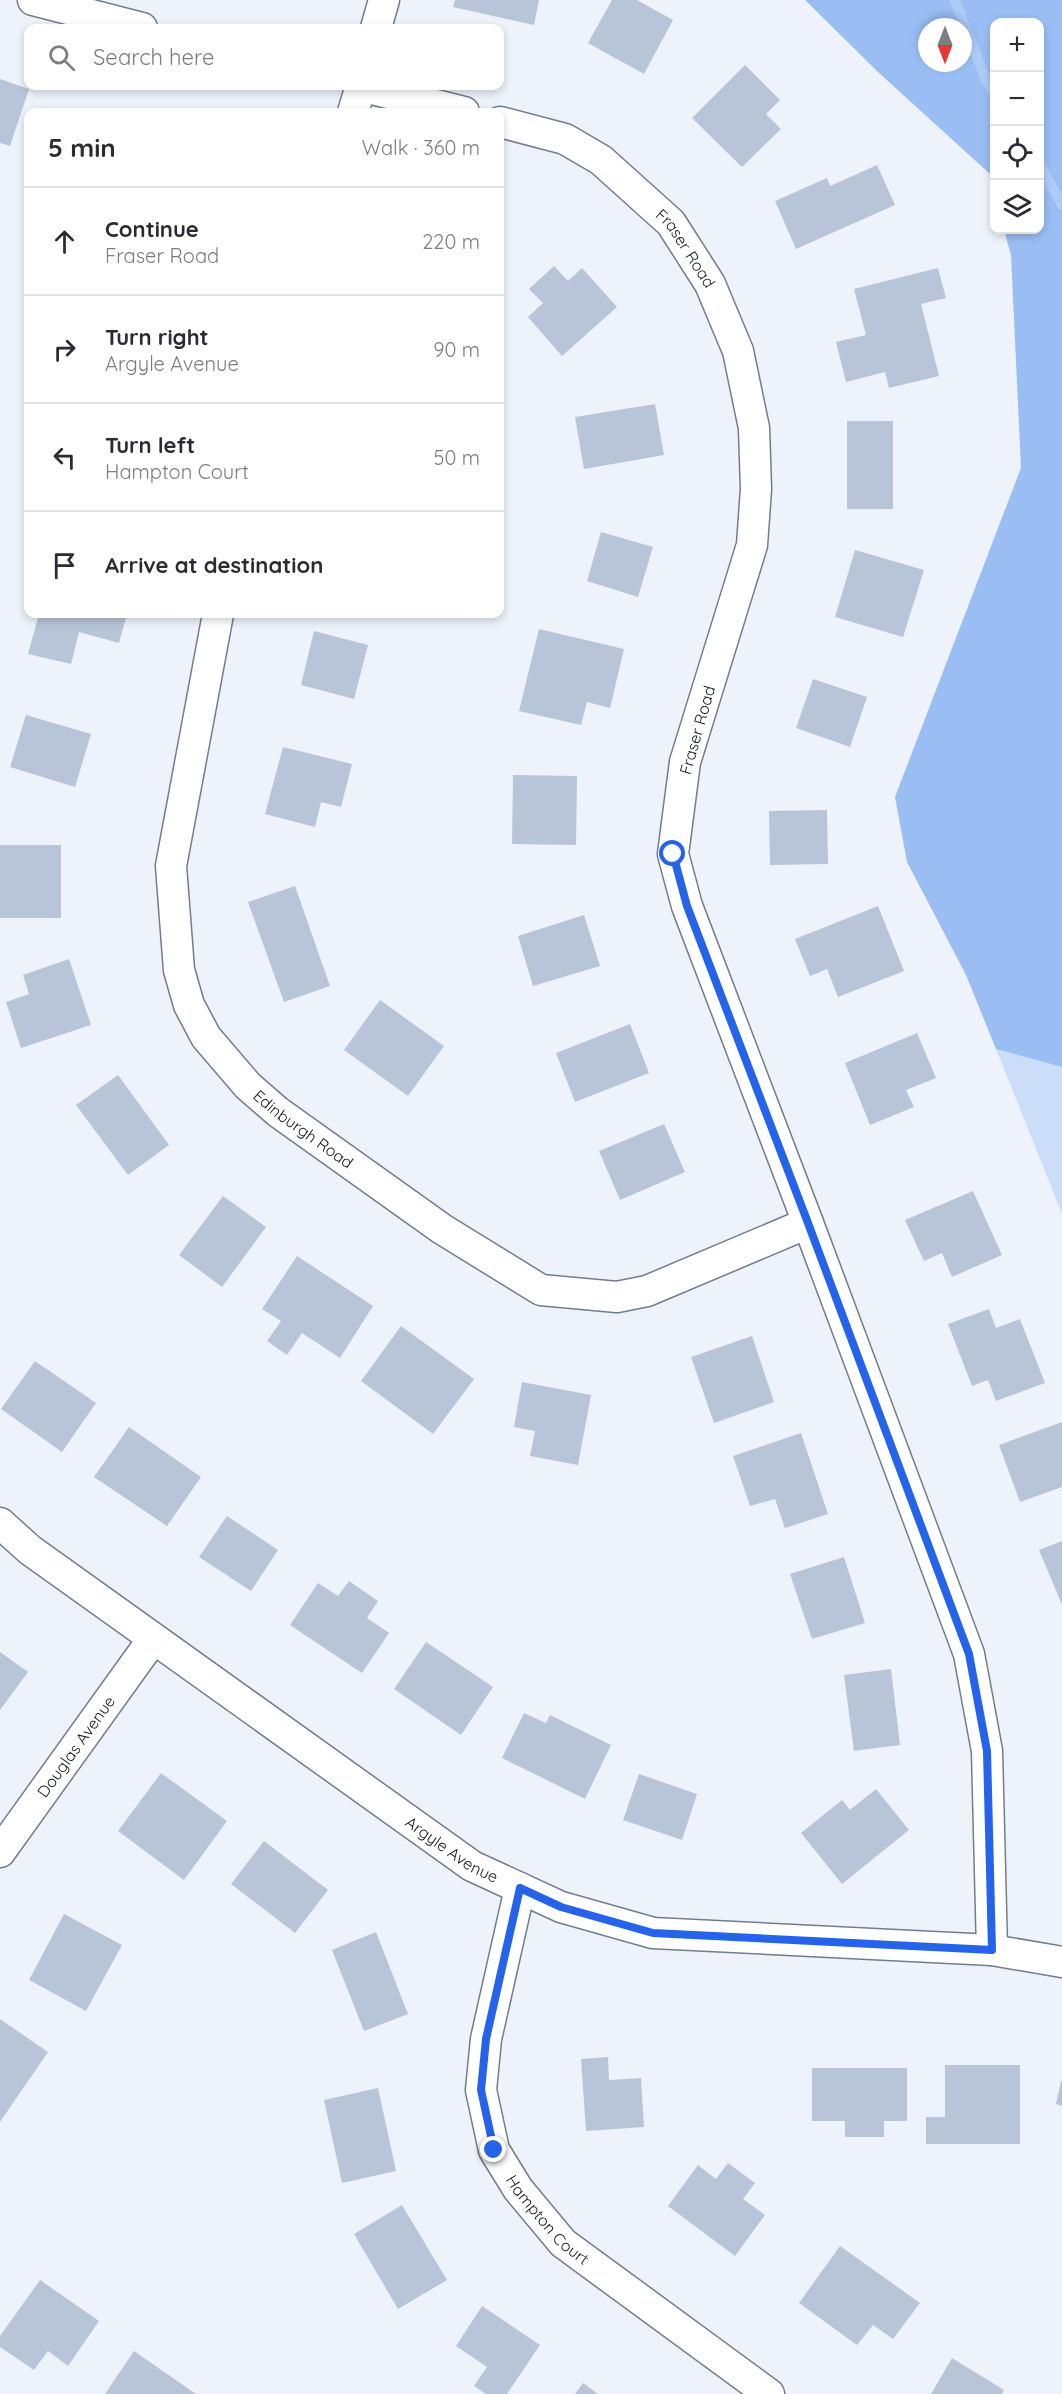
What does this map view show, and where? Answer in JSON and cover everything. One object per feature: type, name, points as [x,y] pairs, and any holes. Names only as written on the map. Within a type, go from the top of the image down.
[{"type":"street","points":[[33,0],[126,24]]},
{"type":"street","points":[[377,24],[384,0]]},
{"type":"street","points":[[354,108],[359,90]]},
{"type":"street","points":[[376,90],[448,108]]},
{"type":"street","name":"Fraser Road","points":[[504,123],[565,139],[601,160],[671,223],[710,284],[738,351],[754,428],[756,489],[752,545],[685,762],[673,854],[687,906],[969,1654],[987,1751],[992,1950]]},
{"type":"street","name":"Edinburgh Road","points":[[217,618],[171,866],[179,970],[189,1005],[206,1037],[248,1086],[278,1112],[442,1229],[542,1290],[617,1297],[647,1292],[808,1223]]},
{"type":"street","name":"Argyle Avenue","points":[[0,1523],[30,1550],[472,1866],[561,1907],[653,1933],[992,1950],[1062,1962]]},
{"type":"street","name":"Douglas Avenue","points":[[0,1852],[153,1639]]},
{"type":"street","name":"Hampton Court","points":[[520,1888],[486,2039],[481,2090],[494,2150],[518,2189],[563,2243],[769,2394]]},
{"type":"shaded area","points":[[805,0],[1062,0],[1062,1067],[996,1049],[966,975],[907,862],[895,797],[1021,468],[1011,255],[1005,234],[1044,234],[1044,18],[990,18],[990,174],[878,72]]},
{"type":"shaded area","points":[[996,1049],[1062,1067],[1062,1214]]},
{"type":"building","points":[[455,0],[539,0],[534,25],[453,7]]},
{"type":"building","points":[[612,0],[637,0],[673,20],[644,74],[588,43]]},
{"type":"building","points":[[745,65],[780,100],[766,114],[781,129],[742,167],[692,118]]},
{"type":"building","points":[[0,79],[29,90],[10,146],[0,143]]},
{"type":"building","points":[[877,165],[895,205],[796,249],[775,201],[827,178],[830,186]]},
{"type":"building","points":[[554,266],[568,281],[582,268],[617,307],[562,356],[528,317],[543,303],[529,289]]},
{"type":"building","points":[[938,268],[946,298],[921,304],[939,376],[889,388],[885,372],[846,382],[836,342],[866,335],[854,289]]},
{"type":"building","points":[[655,404],[664,455],[584,469],[575,417]]},
{"type":"building","points":[[847,421],[893,421],[893,509],[847,509]]},
{"type":"building","points":[[601,532],[653,547],[638,597],[587,581]]},
{"type":"building","points":[[855,550],[924,570],[903,637],[835,617]]},
{"type":"building","points":[[38,618],[126,618],[119,643],[79,632],[71,664],[28,654]]},
{"type":"building","points":[[539,629],[624,649],[610,708],[587,702],[581,725],[519,711]]},
{"type":"building","points":[[314,631],[368,645],[354,699],[301,685]]},
{"type":"building","points":[[813,679],[867,697],[850,747],[796,728]]},
{"type":"building","points":[[26,715],[91,734],[75,787],[10,767]]},
{"type":"building","points":[[283,747],[352,764],[341,807],[321,802],[315,827],[265,814]]},
{"type":"building","points":[[513,775],[577,776],[576,845],[512,844]]},
{"type":"building","points":[[827,810],[828,864],[770,865],[769,811]]},
{"type":"building","points":[[0,845],[61,845],[61,918],[0,918]]},
{"type":"building","points":[[295,886],[330,986],[284,1002],[248,902]]},
{"type":"building","points":[[878,906],[904,971],[838,997],[827,969],[810,976],[795,939]]},
{"type":"building","points":[[584,915],[600,966],[533,986],[518,936]]},
{"type":"building","points":[[69,959],[91,1025],[21,1048],[6,1002],[29,994],[23,975]]},
{"type":"building","points":[[380,1000],[444,1046],[408,1096],[344,1050]]},
{"type":"building","points":[[630,1024],[649,1073],[575,1102],[556,1053]]},
{"type":"building","points":[[917,1033],[936,1078],[906,1090],[914,1107],[870,1125],[845,1063]]},
{"type":"building","points":[[118,1075],[169,1145],[128,1175],[76,1105]]},
{"type":"building","points":[[664,1124],[685,1172],[620,1200],[599,1151]]},
{"type":"building","points":[[973,1191],[1002,1255],[952,1277],[942,1253],[924,1261],[905,1220]]},
{"type":"building","points":[[223,1196],[266,1227],[222,1287],[179,1255]]},
{"type":"building","points":[[297,1256],[373,1306],[340,1358],[302,1333],[287,1355],[267,1341],[281,1321],[262,1309]]},
{"type":"building","points":[[989,1309],[996,1328],[1020,1319],[1045,1383],[996,1401],[988,1380],[972,1386],[948,1324]]},
{"type":"building","points":[[401,1326],[474,1379],[433,1434],[361,1381]]},
{"type":"building","points":[[752,1336],[774,1402],[714,1423],[691,1357]]},
{"type":"building","points":[[35,1361],[96,1403],[62,1452],[1,1409]]},
{"type":"building","points":[[522,1382],[591,1395],[578,1465],[530,1456],[535,1431],[514,1427]]},
{"type":"building","points":[[1062,1422],[1062,1487],[1020,1502],[999,1445]]},
{"type":"building","points":[[129,1427],[201,1477],[167,1526],[94,1477]]},
{"type":"building","points":[[801,1433],[828,1514],[785,1528],[775,1499],[750,1506],[733,1456]]},
{"type":"building","points":[[227,1516],[278,1550],[251,1591],[199,1557]]},
{"type":"building","points":[[1062,1541],[1062,1605],[1039,1550]]},
{"type":"building","points":[[844,1557],[865,1623],[812,1639],[790,1574]]},
{"type":"building","points":[[349,1581],[378,1601],[367,1618],[389,1633],[362,1673],[290,1625],[318,1583],[338,1596]]},
{"type":"building","points":[[426,1642],[493,1687],[461,1735],[394,1689]]},
{"type":"building","points":[[0,1652],[28,1672],[0,1710]]},
{"type":"building","points":[[891,1669],[900,1745],[854,1751],[844,1675]]},
{"type":"building","points":[[524,1713],[546,1723],[550,1715],[611,1745],[585,1799],[502,1758]]},
{"type":"building","points":[[161,1773],[227,1821],[184,1880],[118,1831]]},
{"type":"building","points":[[639,1774],[697,1794],[682,1840],[623,1820]]},
{"type":"building","points":[[876,1789],[909,1830],[842,1884],[801,1833],[842,1800],[850,1810]]},
{"type":"building","points":[[264,1841],[328,1890],[295,1933],[231,1884]]},
{"type":"building","points":[[64,1914],[122,1945],[86,2011],[29,1980]]},
{"type":"building","points":[[376,1932],[408,2014],[364,2031],[332,1950]]},
{"type":"building","points":[[0,2019],[48,2052],[0,2122]]},
{"type":"building","points":[[608,2057],[609,2080],[641,2078],[644,2127],[586,2131],[581,2059]]},
{"type":"building","points":[[945,2065],[1020,2065],[1020,2144],[926,2144],[926,2117],[945,2117]]},
{"type":"building","points":[[812,2068],[907,2068],[907,2121],[884,2121],[884,2137],[845,2137],[845,2121],[812,2121]]},
{"type":"building","points":[[1062,2081],[1062,2106],[1056,2104]]},
{"type":"building","points":[[378,2088],[396,2171],[342,2183],[324,2100]]},
{"type":"building","points":[[728,2163],[755,2183],[743,2199],[765,2215],[735,2256],[668,2206],[698,2165],[716,2179]]},
{"type":"building","points":[[402,2205],[447,2280],[398,2309],[354,2234]]},
{"type":"building","points":[[840,2246],[920,2303],[893,2339],[873,2325],[857,2345],[799,2303]]},
{"type":"building","points":[[40,2280],[99,2321],[68,2366],[48,2351],[34,2370],[0,2347],[0,2336]]},
{"type":"building","points":[[482,2306],[540,2345],[507,2394],[486,2394],[474,2386],[487,2367],[456,2346]]},
{"type":"building","points":[[134,2351],[196,2394],[105,2394]]},
{"type":"building","points":[[952,2358],[1004,2390],[1002,2394],[931,2394]]},
{"type":"building","points":[[583,2383],[598,2394],[575,2394]]},
{"type":"waterway","points":[[955,0],[990,86]]},
{"type":"waterway","points":[[1044,172],[1062,205]]},
{"type":"route","points":[[494,2150],[481,2090],[486,2039],[520,1888],[561,1907],[653,1933],[992,1950],[987,1751],[969,1654],[687,906],[673,854]]}]
